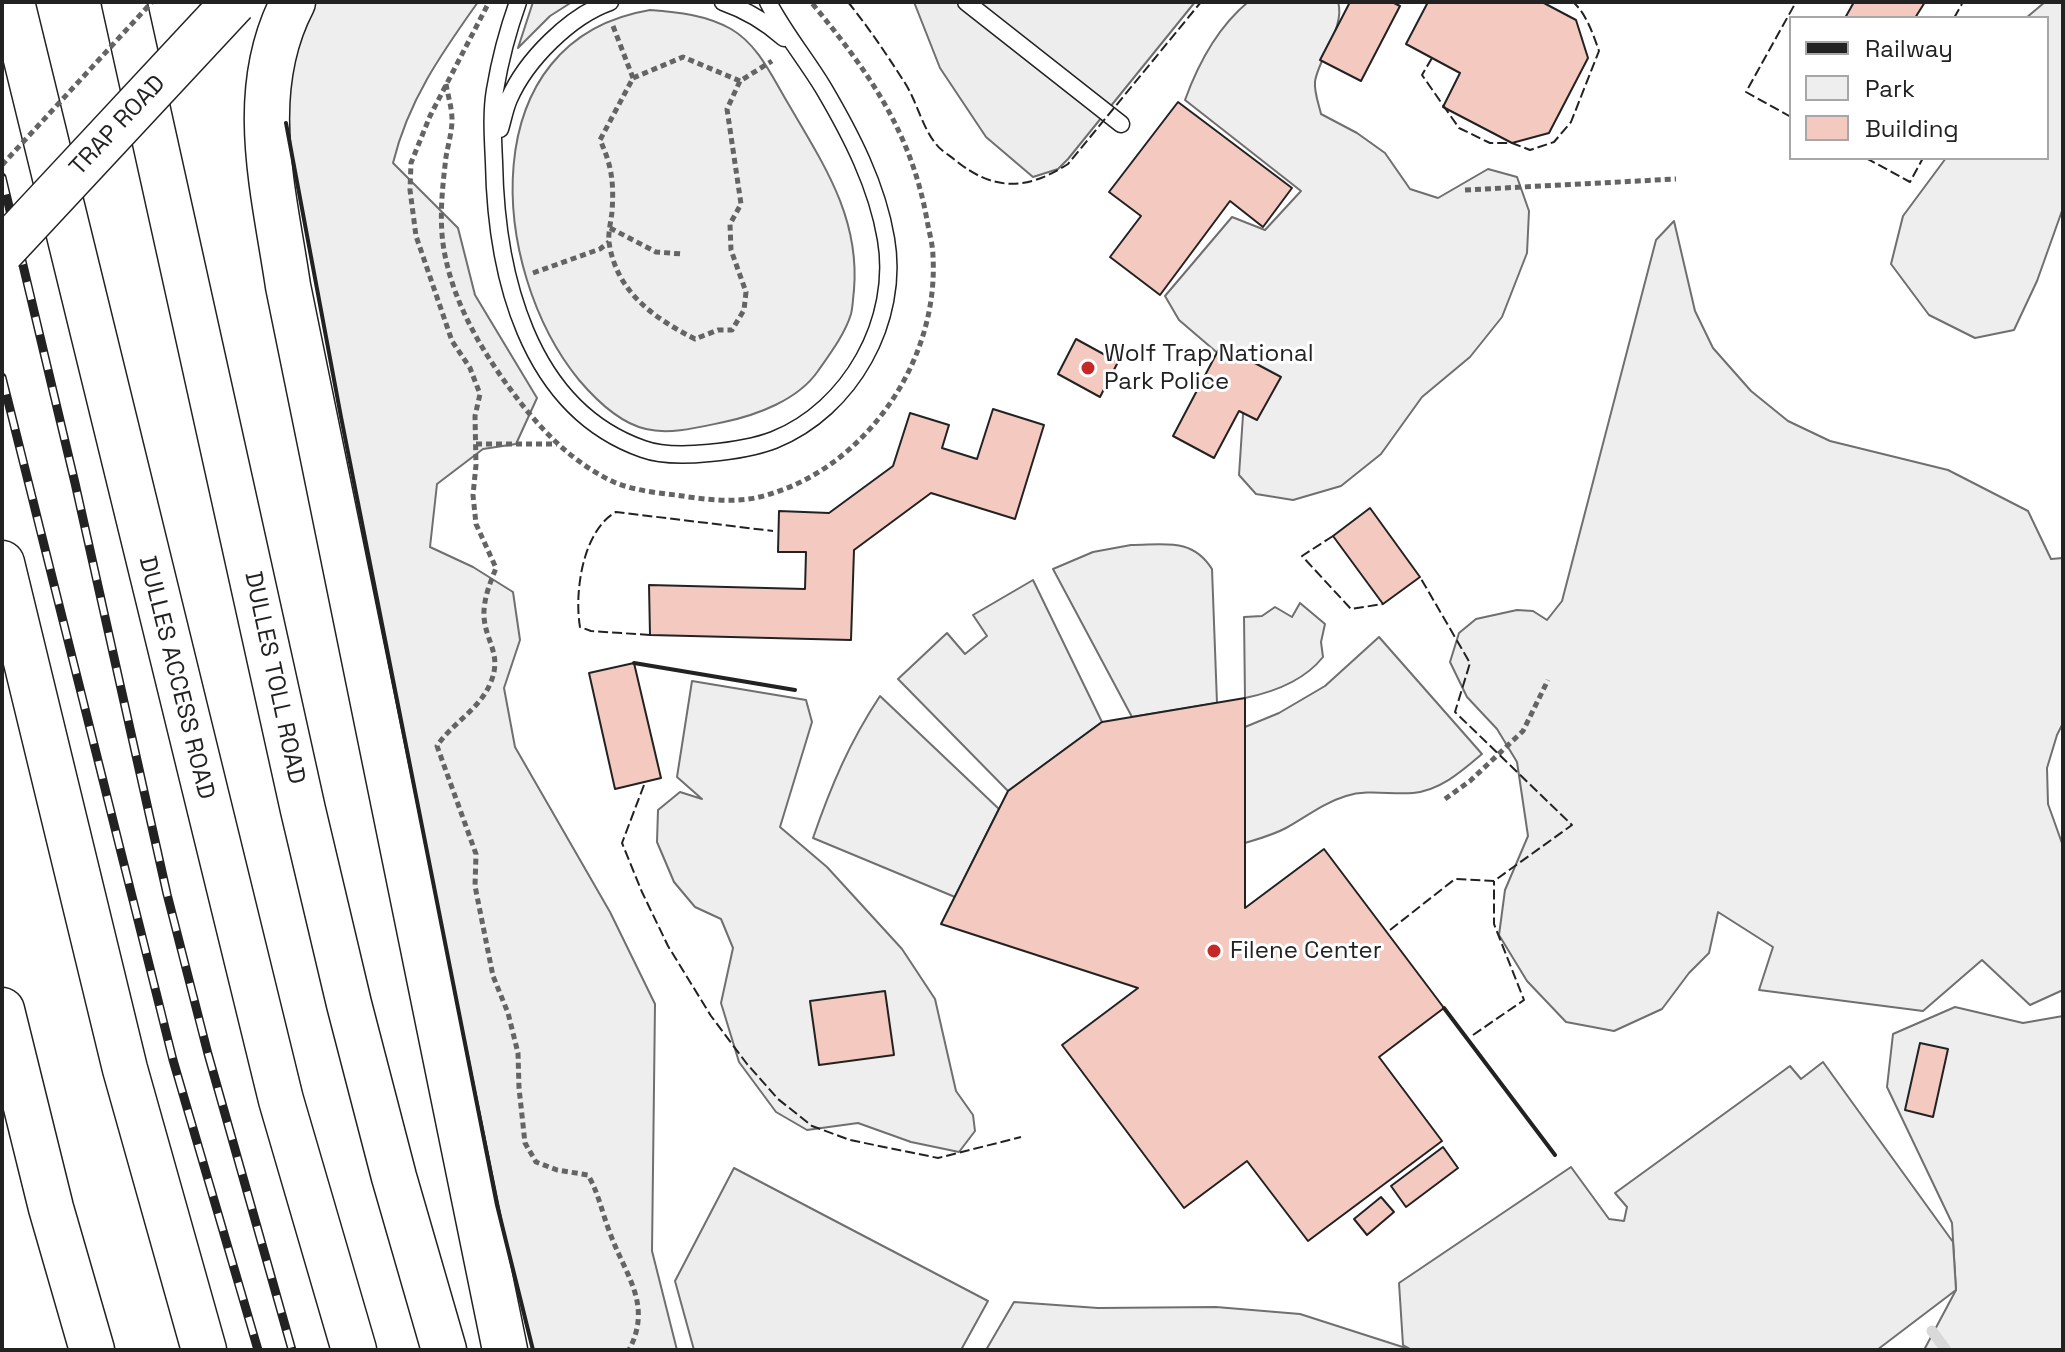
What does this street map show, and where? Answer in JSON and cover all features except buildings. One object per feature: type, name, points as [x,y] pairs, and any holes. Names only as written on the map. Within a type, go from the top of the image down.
[{"type":"main road","name":"DULLES ACCESS ROAD","points":[[12,2],[281,1100],[354,1350]]},
{"type":"main road","name":"DULLES TOLL ROAD","points":[[124,2],[342,974],[394,1177],[444,1350]]},
{"type":"main road","name":"TRAP ROAD","points":[[2,251],[234,2]]},
{"type":"main road","points":[[293,2],[284,20],[267,81],[265,132],[288,286],[505,1350]]},
{"type":"main road","points":[[2,563],[125,1069],[204,1350]]},
{"type":"main road","points":[[2,1010],[51,1208],[92,1350]]},
{"type":"lane","points":[[518,2],[494,92],[494,149],[495,207],[508,283],[522,325],[543,365],[565,397],[594,423],[645,450],[692,455],[738,451],[775,439],[810,420],[839,394],[867,355],[882,320],[888,280],[886,239],[871,184],[836,111],[768,2]]},
{"type":"lane","points":[[723,2],[739,7],[770,26],[800,53]]},
{"type":"lane","points":[[966,2],[1121,124]]},
{"type":"lane","points":[[494,149],[509,98],[537,56],[570,23],[607,3]]},
{"type":"path","points":[[2,165],[152,2]]},
{"type":"path","points":[[489,2],[430,116],[411,163],[410,190],[416,236],[452,341],[470,368],[480,394],[475,416],[473,495],[476,524],[496,568],[488,589],[484,617],[496,657],[490,687],[472,710],[445,733],[437,746],[476,854],[475,886],[493,976],[508,1013],[518,1053],[525,1143],[536,1162],[557,1170],[588,1175],[598,1194],[610,1235],[632,1280],[638,1302],[638,1334],[629,1350]]},
{"type":"path","points":[[811,2],[873,85],[899,127],[915,164],[934,255],[932,297]]},
{"type":"path","points":[[607,3],[633,78]]},
{"type":"path","points":[[723,232],[741,204],[727,109],[740,81],[768,62],[800,53]]},
{"type":"path","points":[[730,224],[731,250],[746,292],[744,310],[732,330],[718,330],[695,339],[662,322],[623,283],[609,242],[613,195],[611,164],[600,140],[633,78],[683,57],[740,81]]},
{"type":"path","points":[[1465,190],[1676,179]]},
{"type":"path","points":[[610,228],[656,252],[682,254]]},
{"type":"path","points":[[508,283],[600,249],[609,242]]},
{"type":"path","points":[[476,444],[557,444]]},
{"type":"path","points":[[1445,799],[1470,781],[1523,731],[1548,680]]},
{"type":"green space","points":[[310,2],[478,2],[439,59],[417,99],[399,140],[393,163],[458,228],[475,295],[537,398],[516,444],[483,449],[437,484],[430,547],[473,567],[513,592],[520,640],[504,688],[515,747],[610,912],[655,1004],[652,1251],[677,1350],[533,1350],[497,1205],[284,115],[291,61]]},
{"type":"green space","points":[[533,2],[572,2],[550,16],[518,48]]},
{"type":"green space","points":[[1248,2],[1338,2],[1338,22],[1315,82],[1321,114],[1357,133],[1385,153],[1410,189],[1438,198],[1488,169],[1517,177],[1529,211],[1527,253],[1502,317],[1470,357],[1422,397],[1381,454],[1341,486],[1293,500],[1256,494],[1239,475],[1245,385],[1228,362],[1179,320],[1165,296],[1232,217],[1265,230],[1301,191],[1185,100],[1210,47],[1227,23]]},
{"type":"green space","points":[[2045,2],[2063,2],[2063,208],[2037,281],[2014,330],[1975,338],[1929,315],[1891,264],[1903,216],[1945,160],[2049,160],[2049,16],[2028,16]]},
{"type":"green space","points":[[650,10],[712,20],[731,29],[750,44],[771,74],[827,171],[845,216],[854,264],[851,314],[832,351],[810,381],[788,398],[750,415],[675,431],[655,431],[627,422],[601,403],[579,380],[549,334],[527,280],[515,222],[514,165],[525,111],[551,65],[592,30]]},
{"type":"green space","points":[[1674,221],[1695,311],[1713,348],[1751,391],[1788,421],[1830,441],[1948,470],[2028,511],[2051,559],[2063,558],[2063,723],[2047,768],[2048,804],[2063,846],[2063,990],[2030,1005],[1982,960],[1923,1011],[1759,990],[1773,947],[1718,912],[1709,953],[1689,973],[1662,1009],[1614,1031],[1566,1022],[1527,981],[1499,935],[1505,890],[1528,836],[1517,762],[1497,729],[1467,697],[1450,662],[1459,633],[1476,619],[1517,610],[1533,611],[1547,620],[1562,601],[1656,240]]},
{"type":"green space","points":[[1131,545],[1186,547],[1196,552],[1212,569],[1217,703],[1132,717],[1053,569],[1093,552]]},
{"type":"green space","points":[[1033,580],[1102,722],[1008,791],[898,679],[947,633],[965,654],[987,636],[973,615]]},
{"type":"green space","points":[[1300,603],[1325,624],[1321,642],[1323,657],[1307,673],[1288,684],[1245,698],[1244,617],[1262,616],[1275,607],[1292,617]]},
{"type":"green space","points":[[1379,637],[1482,754],[1433,788],[1413,793],[1346,796],[1266,837],[1245,843],[1245,727],[1279,713],[1325,686]]},
{"type":"green space","points":[[692,681],[806,700],[812,722],[780,827],[827,867],[902,949],[935,999],[956,1091],[973,1115],[975,1131],[959,1152],[911,1142],[858,1123],[807,1130],[776,1112],[739,1062],[721,1003],[733,948],[721,919],[695,907],[674,882],[657,842],[658,810],[680,792],[702,799],[677,777]]},
{"type":"green space","points":[[880,696],[999,809],[955,897],[813,838],[842,765]]},
{"type":"green space","points":[[1955,1007],[2023,1023],[2063,1016],[2063,1350],[1924,1350],[1956,1290],[1952,1223],[1887,1087],[1893,1034]]},
{"type":"green space","points":[[1014,1302],[1098,1308],[1216,1307],[1300,1314],[1412,1350],[986,1350]]},
{"type":"shaded area","points":[[914,2],[1195,2],[1068,159],[1058,169],[1033,177],[986,137],[940,68]]},
{"type":"shaded area","points":[[1823,1062],[1953,1242],[1956,1290],[1877,1350],[1412,1350],[1403,1345],[1399,1283],[1571,1167],[1609,1219],[1624,1221],[1627,1207],[1615,1193],[1790,1066],[1801,1079]]},
{"type":"shaded area","points":[[734,1168],[988,1301],[961,1350],[694,1350],[675,1281]]},
{"type":"waterway","points":[[1932,1331],[1946,1350]]},
{"type":"railway","points":[[2,177],[75,483],[167,894],[208,1054],[292,1350]]},
{"type":"railway","points":[[2,377],[173,1060],[258,1350]]},
{"type":"fence","points":[[848,2],[905,83],[938,146],[983,178],[1010,184],[1038,179],[1068,164],[1201,2]]},
{"type":"fence","points":[[1432,58],[1422,75],[1459,128],[1490,143],[1512,143],[1530,150],[1554,142],[1571,122],[1599,51],[1592,31],[1573,2]]},
{"type":"fence","points":[[1789,116],[1746,92],[1796,2]]},
{"type":"fence","points":[[1955,16],[1962,4]]},
{"type":"fence","points":[[1870,160],[1910,182],[1922,160]]},
{"type":"fence","points":[[650,635],[591,631],[580,627],[578,597],[583,563],[596,533],[605,521],[616,512],[773,531]]},
{"type":"fence","points":[[1333,536],[1302,556],[1351,609],[1383,604]]},
{"type":"fence","points":[[1390,930],[1455,879],[1494,881],[1572,825],[1455,712],[1470,663],[1420,577]]},
{"type":"fence","points":[[644,785],[622,843],[642,892],[668,946],[711,1016],[778,1099],[812,1126],[850,1140],[938,1158],[1021,1137]]},
{"type":"fence","points":[[1473,1035],[1524,1000],[1494,924],[1494,881]]},
{"type":"wall","points":[[286,123],[497,1205],[533,1350]]},
{"type":"wall","points":[[634,663],[795,690]]},
{"type":"wall","points":[[1444,1008],[1555,1155]]},
{"type":"place","name":"Wolf Trap National Park Police","points":[[1088,368]]},
{"type":"place","name":"Filene Center","points":[[1214,951]]}]
